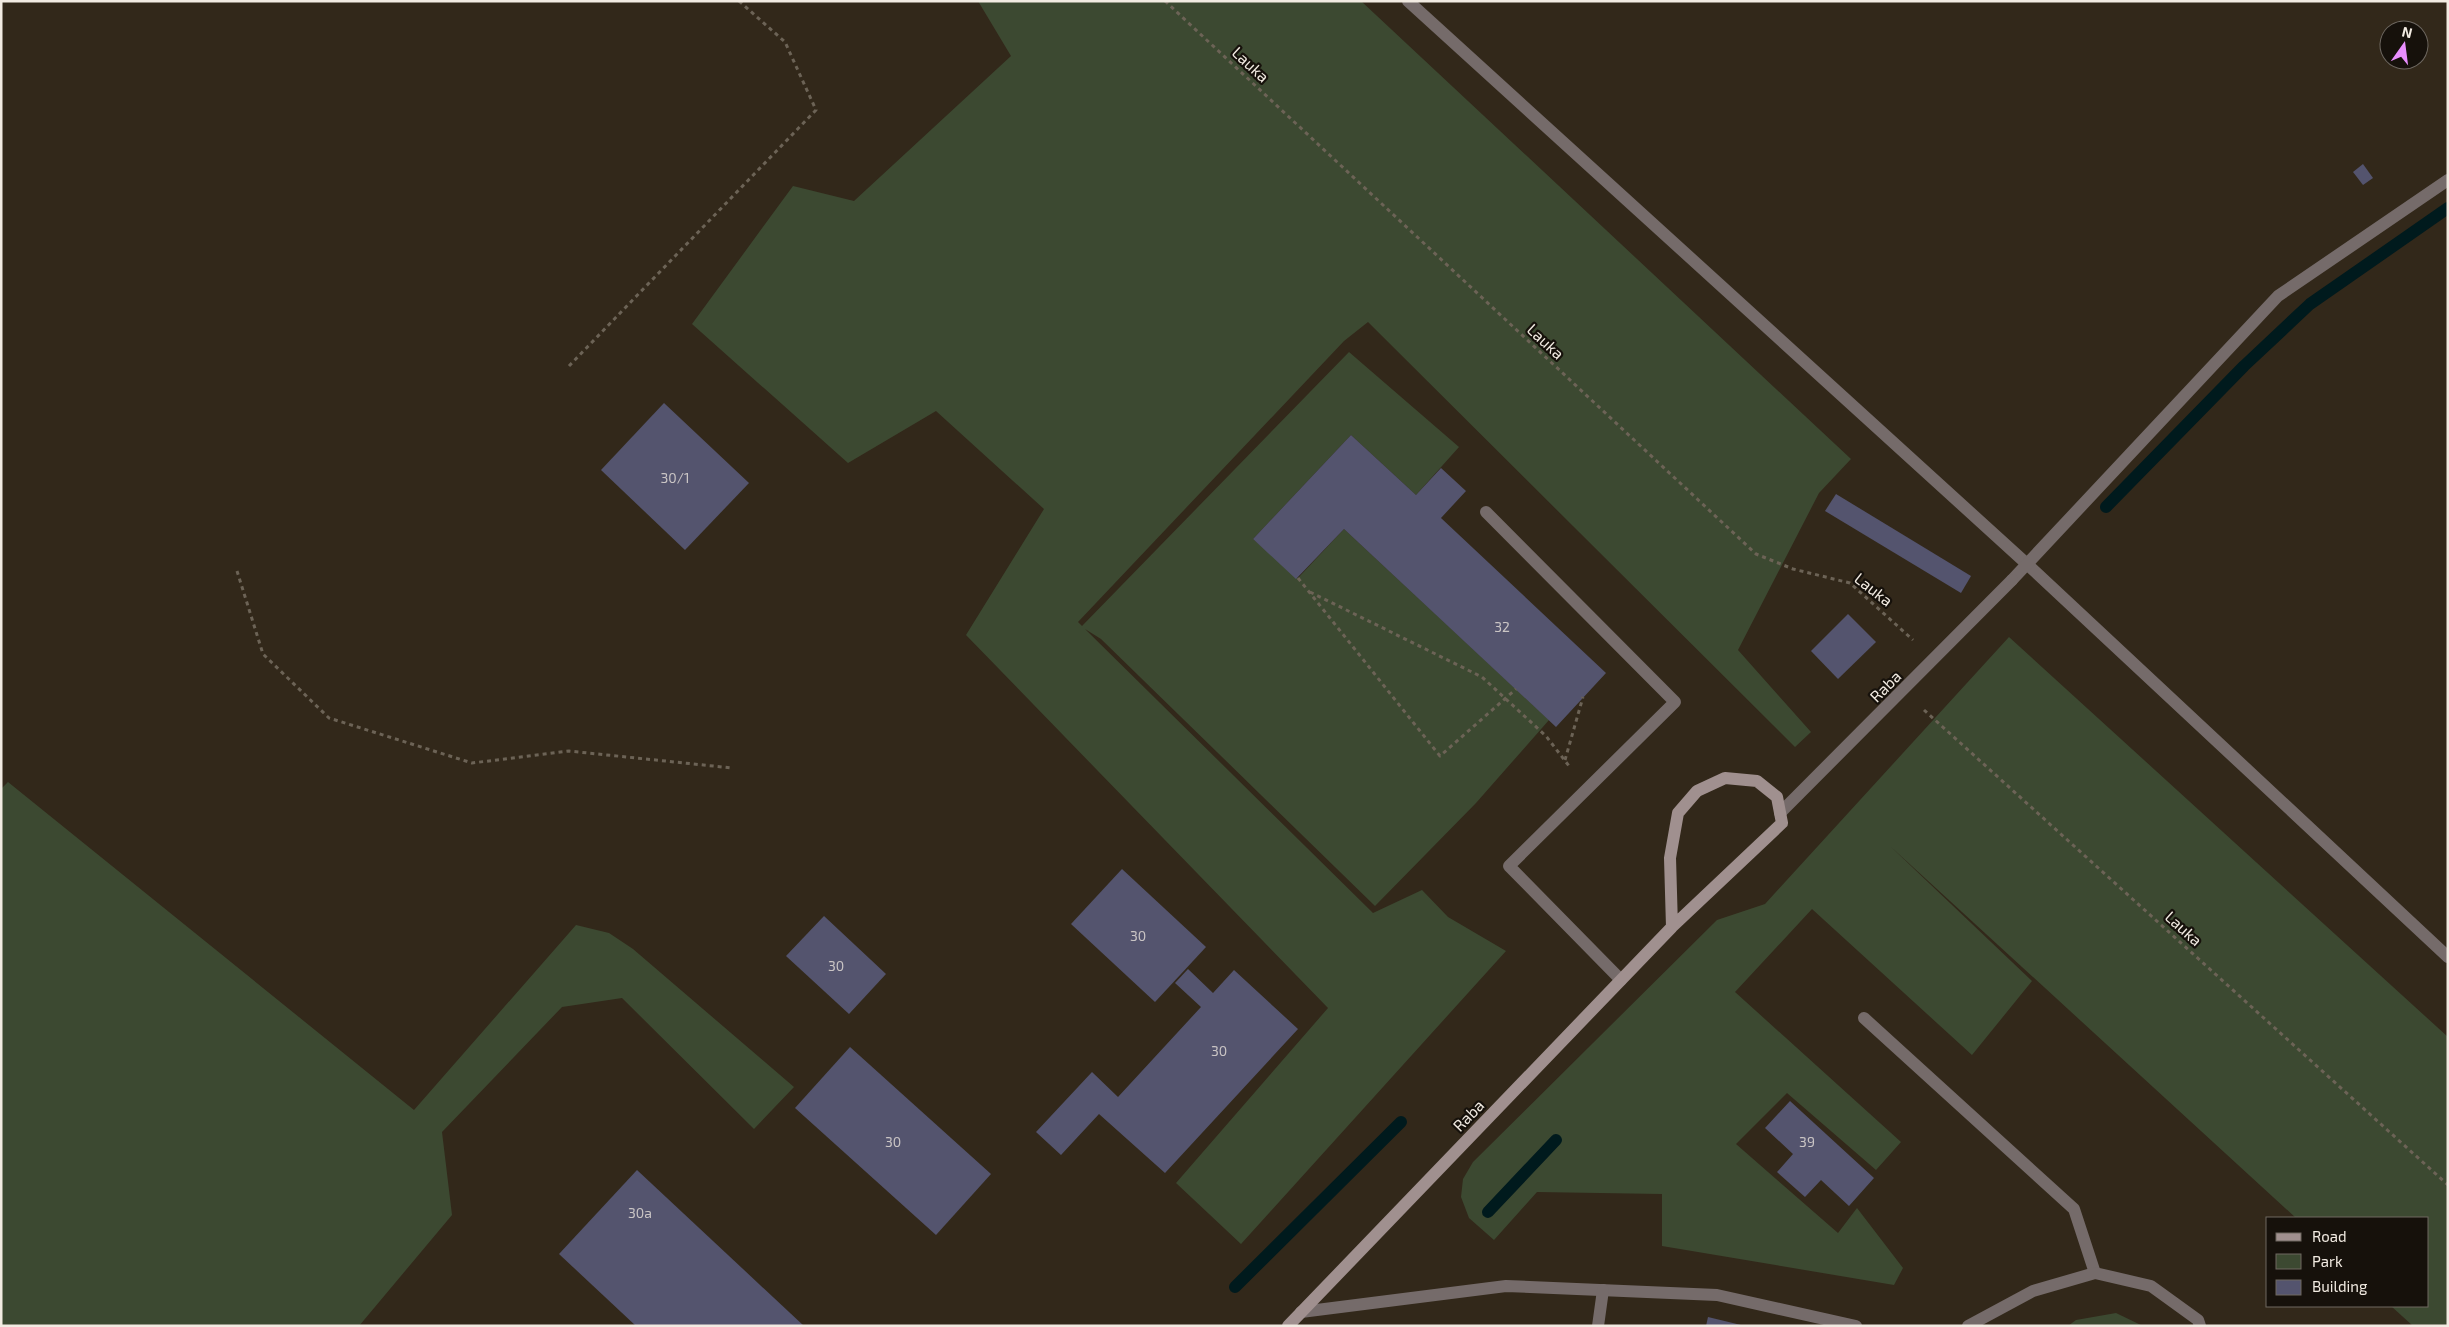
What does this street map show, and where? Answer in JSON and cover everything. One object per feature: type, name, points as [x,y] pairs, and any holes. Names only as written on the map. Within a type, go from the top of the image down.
[{"type":"street","points":[[1408,1],[2028,565],[2448,957]]},
{"type":"street","name":"Raba","points":[[1288,1326],[1672,927],[1782,824],[1780,814],[2028,565],[2278,296],[2448,180]]},
{"type":"street","points":[[1486,512],[1675,702],[1509,866],[1621,980]]},
{"type":"street","points":[[1672,927],[1670,858],[1673,831],[1678,813],[1697,791],[1725,778],[1757,781],[1777,796],[1780,814]]},
{"type":"street","points":[[1864,1018],[2074,1209],[2095,1273]]},
{"type":"street","points":[[1968,1326],[2033,1291],[2095,1273],[2151,1286],[2198,1320],[2200,1326]]},
{"type":"street","points":[[1301,1312],[1506,1286],[1717,1295],[1856,1326]]},
{"type":"street","points":[[1598,1326],[1602,1290]]},
{"type":"path","points":[[569,366],[816,110],[785,42],[739,1]]},
{"type":"path","name":"Lauka","points":[[1165,1],[1756,554],[1793,569],[1850,583],[1871,600],[1934,660]]},
{"type":"path","points":[[237,570],[263,654],[329,718],[472,763],[568,751],[732,768]]},
{"type":"path","points":[[1298,578],[1440,756],[1516,689]]},
{"type":"path","points":[[1310,592],[1482,677],[1546,736],[1587,789]]},
{"type":"path","name":"Lauka","points":[[1903,690],[2448,1185]]},
{"type":"path","points":[[1565,760],[1583,697]]},
{"type":"green space","points":[[978,1],[1361,1],[1851,459],[1819,493],[1738,650],[1811,732],[1795,747],[1368,322],[1344,341],[1078,622],[1082,626],[1349,352],[1459,447],[1416,495],[1351,435],[1253,539],[1298,578],[1344,529],[1549,720],[1476,803],[1375,906],[1101,639],[1085,629],[1373,913],[1422,890],[1448,917],[1506,951],[1241,1244],[1176,1183],[1328,1008],[966,635],[1044,509],[936,411],[848,463],[692,324],[793,186],[854,201],[1011,56]]},
{"type":"green space","points":[[2009,637],[2448,1037],[2448,1326],[2413,1326],[2392,1307],[2429,1307],[2429,1217],[2295,1217],[1890,846],[2032,981],[1972,1055],[1812,909],[1735,992],[1901,1142],[1876,1170],[1787,1093],[1736,1144],[1838,1233],[1857,1208],[1903,1268],[1894,1285],[1662,1246],[1662,1194],[1537,1192],[1494,1240],[1469,1218],[1461,1197],[1463,1179],[1473,1162],[1717,920],[1765,904]]},
{"type":"green space","points":[[8,782],[414,1110],[576,925],[609,933],[633,949],[794,1087],[754,1129],[622,998],[562,1007],[442,1132],[452,1215],[359,1326],[1,1326],[1,789]]},
{"type":"green space","points":[[2116,1313],[2143,1326],[2068,1326],[2076,1320]]},
{"type":"building","points":[[2363,164],[2373,178],[2363,185],[2353,172]]},
{"type":"building","points":[[664,403],[749,483],[685,550],[601,470]]},
{"type":"building","points":[[1351,435],[1416,495],[1441,468],[1466,491],[1441,518],[1606,673],[1556,727],[1344,529],[1296,579],[1253,539]]},
{"type":"building","points":[[1836,494],[1971,576],[1961,593],[1825,511]]},
{"type":"building","points":[[1848,614],[1876,642],[1838,679],[1811,651]]},
{"type":"building","points":[[1122,869],[1206,947],[1155,1002],[1071,924]]},
{"type":"building","points":[[824,916],[886,974],[849,1014],[786,956]]},
{"type":"building","points":[[1188,969],[1213,993],[1234,970],[1298,1029],[1165,1173],[1099,1114],[1061,1155],[1036,1132],[1092,1072],[1118,1097],[1201,1007],[1175,983]]},
{"type":"building","points":[[850,1047],[991,1174],[936,1235],[795,1108]]},
{"type":"building","points":[[1790,1101],[1874,1178],[1849,1206],[1821,1180],[1805,1197],[1777,1172],[1793,1154],[1765,1128]]},
{"type":"building","points":[[637,1170],[804,1326],[636,1326],[559,1254]]},
{"type":"building","points":[[1708,1317],[1741,1325],[1741,1326],[1706,1326]]},
{"type":"waterway","points":[[2106,507],[2244,366],[2310,304],[2448,208]]},
{"type":"waterway","points":[[1235,1287],[1401,1122]]},
{"type":"waterway","points":[[1488,1212],[1556,1140]]}]
